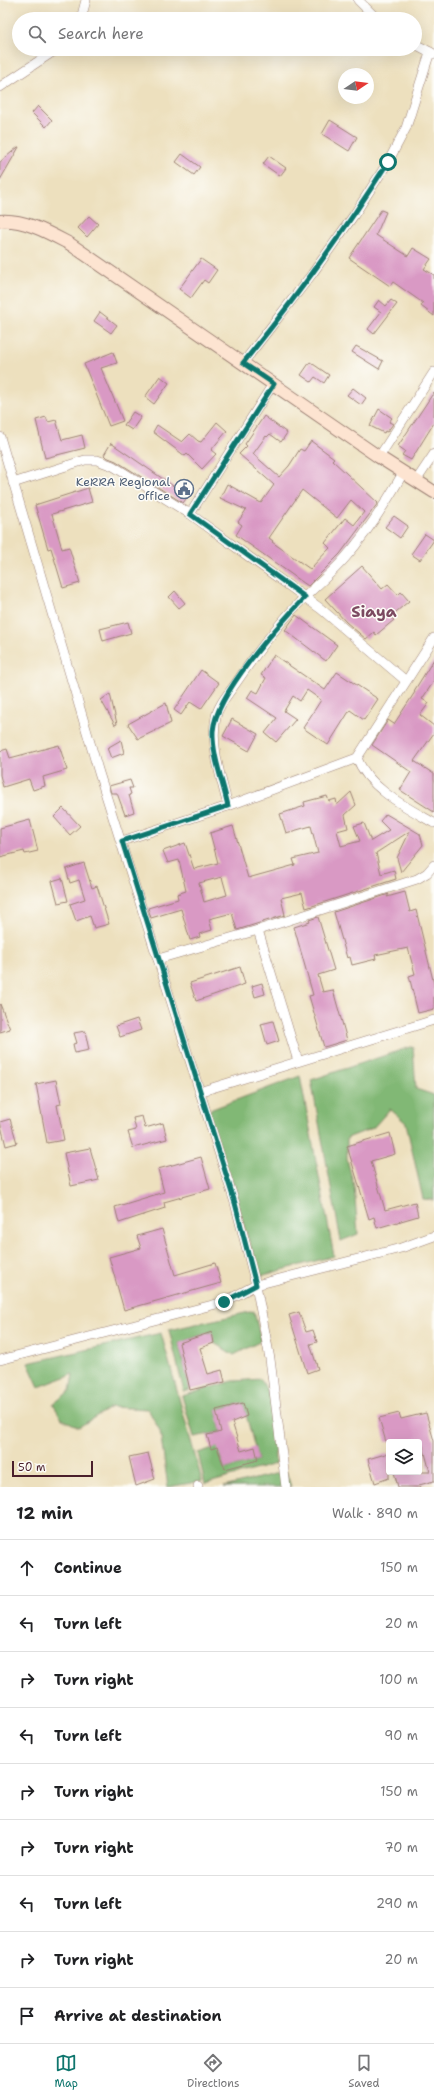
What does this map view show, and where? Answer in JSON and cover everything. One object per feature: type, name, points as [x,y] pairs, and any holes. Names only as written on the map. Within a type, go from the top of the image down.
[{"type":"main road","points":[[0,221],[28,224],[48,232],[64,241],[379,457],[434,492]]},
{"type":"street","points":[[82,12],[86,0]]},
{"type":"street","points":[[358,0],[370,12]]},
{"type":"street","points":[[243,363],[312,274],[354,215],[388,162],[406,128],[432,53],[422,48]]},
{"type":"street","points":[[0,87],[46,56]]},
{"type":"street","points":[[379,457],[434,372]]},
{"type":"street","points":[[190,514],[274,384]]},
{"type":"street","points":[[0,437],[62,649],[199,1092],[235,1203],[256,1285],[270,1359],[286,1487]]},
{"type":"street","points":[[416,481],[434,454]]},
{"type":"street","points":[[13,483],[85,460],[97,460],[113,466],[190,514],[305,597],[406,681]]},
{"type":"street","points":[[228,806],[216,753],[213,732],[216,714],[239,678],[272,634],[305,597],[344,559],[362,538],[380,513],[403,473]]},
{"type":"street","points":[[122,841],[228,806],[357,758],[434,638]]},
{"type":"street","points":[[357,758],[360,767],[370,779],[398,802],[434,822]]},
{"type":"street","points":[[158,959],[258,930],[417,879],[427,873],[434,866]]},
{"type":"street","points":[[258,930],[298,1061]]},
{"type":"street","points":[[199,1092],[434,1020]]},
{"type":"street","points":[[0,1360],[224,1302],[256,1285],[401,1248],[434,1236]]},
{"type":"green space","points":[[413,1046],[416,1089],[434,1095],[434,1200],[423,1199],[406,1123],[390,1109],[373,1128],[347,1138],[347,1159],[354,1186],[358,1234],[341,1241],[311,1080]]},
{"type":"green space","points":[[300,1076],[334,1256],[260,1276],[207,1111]]},
{"type":"green space","points":[[254,1311],[261,1341],[234,1355],[214,1343],[211,1332],[179,1343],[190,1390],[184,1392],[169,1330]]},
{"type":"green space","points":[[161,1333],[202,1481],[168,1487],[160,1431],[148,1409],[111,1407],[79,1427],[62,1419],[53,1404],[70,1391],[73,1374],[39,1387],[28,1363]]},
{"type":"green space","points":[[261,1379],[274,1405],[275,1464],[205,1484],[198,1453],[222,1445],[220,1457],[225,1469],[258,1460],[243,1403],[216,1410],[221,1432],[194,1437],[182,1396],[233,1381]]},
{"type":"green space","points":[[286,1471],[291,1487],[224,1487]]},
{"type":"building","points":[[38,106],[52,120],[46,127],[32,113]]},
{"type":"building","points":[[330,120],[357,137],[349,151],[322,134]]},
{"type":"building","points":[[19,147],[0,180],[0,162]]},
{"type":"building","points":[[182,154],[200,167],[194,175],[176,162]]},
{"type":"building","points":[[269,156],[286,168],[280,176],[263,164]]},
{"type":"building","points":[[381,210],[386,212],[376,235],[408,256],[413,248],[431,259],[424,269],[434,275],[434,316],[421,306],[423,303],[393,282],[390,286],[349,258]]},
{"type":"building","points":[[89,216],[98,224],[87,237],[78,228]]},
{"type":"building","points":[[201,259],[217,270],[208,283],[204,280],[191,298],[179,289]]},
{"type":"building","points":[[379,300],[386,306],[391,300],[397,304],[374,334],[368,329],[381,312],[374,307]]},
{"type":"building","points":[[100,312],[117,325],[111,333],[94,321]]},
{"type":"building","points":[[356,346],[383,361],[379,369],[352,352]]},
{"type":"building","points":[[113,352],[117,363],[101,368],[123,421],[109,426],[84,364]]},
{"type":"building","points":[[310,362],[329,375],[324,383],[315,377],[311,382],[301,375]]},
{"type":"building","points":[[160,376],[169,383],[154,404],[145,397]]},
{"type":"building","points":[[353,388],[366,398],[361,405],[347,395]]},
{"type":"building","points":[[434,392],[434,423],[411,460],[402,455],[405,451],[398,446]]},
{"type":"building","points":[[379,409],[392,418],[389,422],[393,424],[387,432],[385,431],[384,433],[370,426]]},
{"type":"building","points":[[133,412],[141,417],[132,430],[124,425]]},
{"type":"building","points":[[264,416],[287,433],[281,442],[270,434],[267,437],[266,436],[253,454],[279,477],[289,466],[300,449],[304,451],[311,441],[334,458],[332,460],[378,503],[340,554],[308,586],[236,535],[242,525],[238,522],[246,510],[220,498],[227,484],[261,503],[274,485],[239,454],[247,446],[245,444]],"holes":[[[302,490],[337,518],[351,500],[364,512],[354,525],[345,518],[325,543],[330,548],[310,569],[272,542],[273,541],[269,538]]]},
{"type":"building","points":[[46,417],[48,422],[56,420],[62,440],[82,435],[85,448],[45,458],[36,420]]},
{"type":"building","points":[[217,422],[227,431],[211,450],[216,454],[202,469],[187,454],[185,456],[153,432],[157,425],[182,442],[190,434],[201,442]]},
{"type":"building","points":[[111,443],[179,490],[182,485],[191,492],[183,503],[116,461],[106,457],[104,455]]},
{"type":"building","points":[[88,488],[92,502],[52,514],[62,549],[69,547],[80,583],[63,588],[51,548],[48,549],[35,505]]},
{"type":"building","points":[[394,516],[408,526],[400,538],[385,527]]},
{"type":"building","points":[[425,534],[434,540],[420,560],[411,554]]},
{"type":"building","points":[[362,566],[382,589],[388,584],[398,595],[401,592],[409,601],[390,617],[394,620],[376,635],[374,632],[366,639],[346,622],[325,599]]},
{"type":"building","points":[[175,591],[185,603],[179,608],[169,597]]},
{"type":"building","points":[[296,615],[337,645],[326,661],[285,630]]},
{"type":"building","points":[[128,622],[131,633],[103,641],[100,629]]},
{"type":"building","points":[[274,655],[325,690],[337,672],[378,699],[364,720],[350,710],[328,745],[303,728],[321,700],[307,690],[300,701],[293,696],[284,711],[296,719],[276,742],[265,733],[277,718],[247,698],[252,690],[258,693],[266,678],[261,675]]},
{"type":"building","points":[[434,659],[434,681],[422,699],[429,703],[420,715],[434,726],[434,733],[414,761],[434,774],[434,812],[400,790],[411,772],[372,745],[388,720],[394,724]]},
{"type":"building","points":[[201,670],[219,683],[201,709],[190,702],[181,715],[174,710]]},
{"type":"building","points":[[110,694],[117,724],[115,725],[101,700]]},
{"type":"building","points":[[166,703],[171,723],[138,739],[128,724]]},
{"type":"building","points":[[232,719],[258,734],[249,751],[223,736]]},
{"type":"building","points":[[121,740],[124,753],[111,758],[107,748]]},
{"type":"building","points":[[59,745],[67,770],[43,777],[45,786],[33,790],[29,779],[3,787],[0,775],[0,751],[7,749],[10,758]]},
{"type":"building","points":[[130,780],[133,788],[129,788],[131,794],[129,795],[134,812],[125,815],[117,793],[111,793],[109,786]]},
{"type":"building","points":[[351,792],[356,805],[345,815],[348,828],[337,831],[341,846],[360,841],[354,826],[364,823],[371,841],[389,830],[380,821],[386,814],[420,834],[423,845],[401,872],[397,858],[410,831],[376,853],[381,874],[394,870],[396,879],[306,908],[302,893],[281,898],[285,915],[237,930],[232,913],[209,919],[212,930],[199,934],[200,937],[190,940],[181,909],[151,918],[148,908],[178,899],[177,894],[186,891],[179,860],[168,863],[163,851],[185,843],[194,869],[218,863],[210,833],[233,826],[248,878],[295,865],[293,859],[318,853],[311,826],[286,833],[280,814],[305,806],[304,802],[327,796],[329,801],[336,799],[337,805]],"holes":[[[222,877],[227,895],[204,902],[199,883]]]},
{"type":"building","points":[[63,808],[80,826],[70,835],[54,817]]},
{"type":"building","points":[[30,820],[38,851],[25,854],[24,851],[0,857],[0,828]]},
{"type":"building","points":[[84,863],[92,888],[97,886],[109,924],[94,928],[90,916],[76,921],[70,904],[85,899],[79,880],[70,883],[66,869]]},
{"type":"building","points":[[62,878],[68,901],[58,903],[52,881]]},
{"type":"building","points":[[405,892],[410,912],[416,910],[434,984],[434,1009],[418,1013],[409,976],[415,974],[408,948],[375,955],[376,959],[352,965],[350,957],[347,958],[334,912],[389,894],[387,897]]},
{"type":"building","points":[[318,917],[334,970],[318,975],[323,992],[333,990],[347,1040],[324,1047],[309,996],[313,995],[294,927],[310,922],[309,920]]},
{"type":"building","points":[[240,967],[245,984],[196,1001],[190,983]]},
{"type":"building","points":[[262,983],[265,994],[255,997],[252,986]]},
{"type":"building","points":[[0,1004],[10,1029],[0,1032]]},
{"type":"building","points":[[137,1019],[141,1030],[120,1037],[116,1026]]},
{"type":"building","points":[[273,1021],[279,1041],[267,1045],[261,1024]]},
{"type":"building","points":[[85,1031],[89,1050],[75,1053],[73,1044],[77,1043],[74,1033]]},
{"type":"building","points":[[56,1080],[61,1104],[57,1105],[64,1140],[47,1143],[36,1084]]},
{"type":"building","points":[[142,1116],[145,1128],[163,1123],[167,1139],[133,1148],[128,1132],[136,1130],[133,1118]]},
{"type":"building","points":[[10,1119],[17,1143],[6,1146],[0,1122]]},
{"type":"building","points":[[390,1133],[395,1154],[371,1161],[385,1210],[415,1202],[418,1216],[377,1228],[374,1217],[369,1219],[347,1146]]},
{"type":"building","points":[[90,1148],[99,1180],[71,1186],[64,1153]]},
{"type":"building","points":[[201,1157],[210,1189],[164,1202],[165,1208],[119,1223],[115,1207],[164,1192],[158,1169]]},
{"type":"building","points":[[162,1229],[175,1275],[215,1263],[221,1283],[124,1310],[109,1257],[141,1248],[137,1236]]},
{"type":"building","points":[[299,1312],[306,1332],[313,1330],[317,1342],[310,1344],[318,1369],[307,1373],[289,1315]]},
{"type":"building","points":[[212,1332],[214,1343],[200,1348],[208,1374],[222,1370],[225,1382],[190,1390],[179,1343]]},
{"type":"building","points":[[243,1403],[247,1416],[232,1422],[241,1451],[255,1447],[258,1460],[225,1469],[217,1447],[211,1449],[207,1435],[221,1432],[216,1410]]},
{"type":"building","points":[[399,1413],[401,1419],[426,1413],[434,1441],[434,1481],[419,1485],[420,1487],[398,1487],[395,1475],[422,1475],[422,1472],[430,1472],[422,1439],[386,1439],[386,1442],[379,1418]]},
{"type":"building","points":[[148,1453],[155,1479],[136,1486],[129,1457]]},
{"type":"building","points":[[386,1454],[386,1475],[389,1475],[389,1478],[375,1483],[368,1459]]},
{"type":"place","name":"KeRRA Regional office","points":[[184,489]]},
{"type":"district","name":"Siaya","points":[[374,611]]},
{"type":"route","points":[[224,1302],[256,1285],[235,1203],[142,910],[122,841],[228,806],[216,753],[213,732],[216,714],[243,672],[272,634],[305,597],[190,514],[274,384],[243,363],[312,274],[354,215],[388,162]]}]
